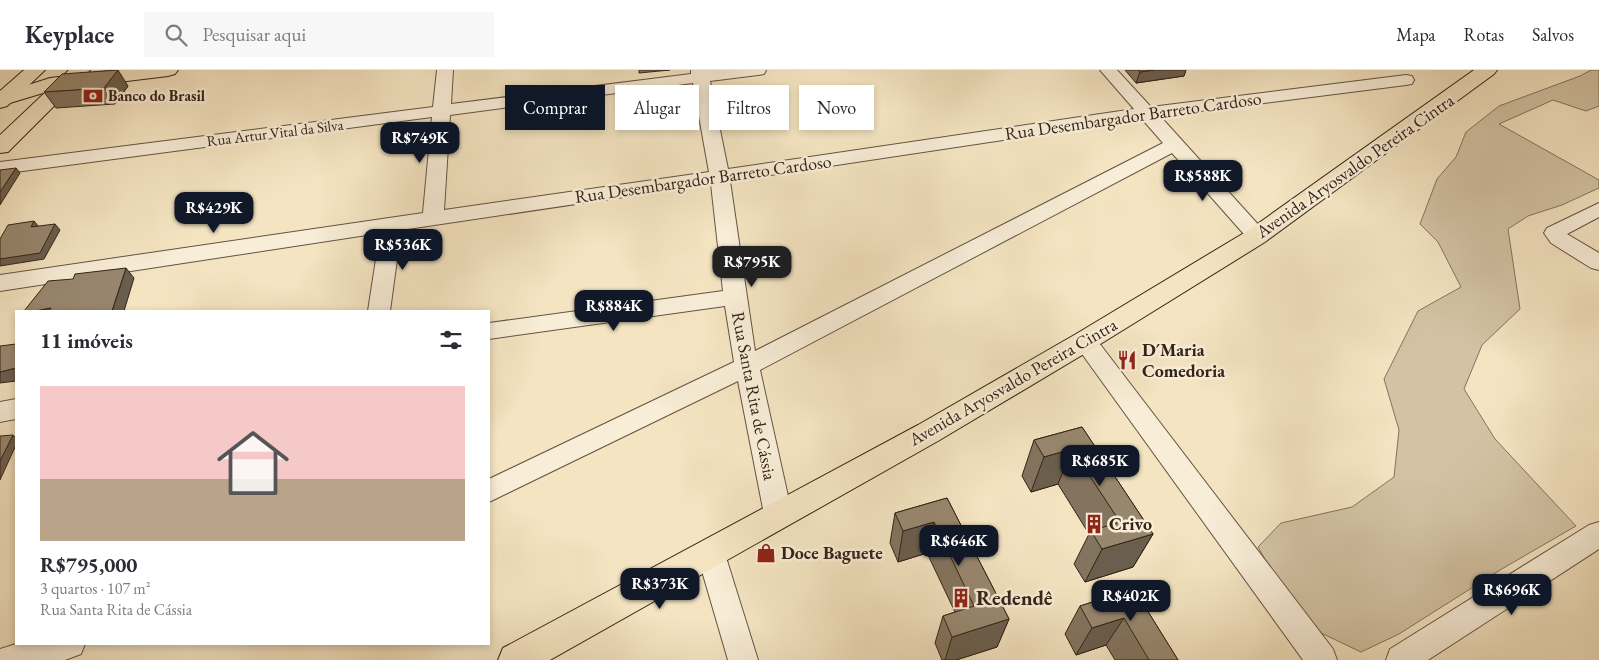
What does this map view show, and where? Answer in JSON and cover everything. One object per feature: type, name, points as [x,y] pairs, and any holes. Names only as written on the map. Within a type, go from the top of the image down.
[{"type":"main road","points":[[1,101],[35,70]]},
{"type":"main road","points":[[1,101],[74,76],[168,70]]},
{"type":"main road","name":"Avenida Aryosvaldo Pereira Cintra","points":[[516,660],[928,433],[1085,341],[1257,236],[1487,70]]},
{"type":"main road","points":[[0,147],[74,76]]},
{"type":"street","points":[[433,219],[445,70]]},
{"type":"street","name":"Rua Artur Vital da Silva","points":[[0,168],[442,112],[700,74],[758,70]]},
{"type":"street","points":[[1108,70],[1257,236]]},
{"type":"street","name":"Rua Santa Rita de Cássia","points":[[700,74],[720,177],[735,297],[747,366],[778,514]]},
{"type":"street","name":"Rua Desembargador Barreto Cardoso","points":[[0,283],[1145,113],[1406,80]]},
{"type":"street","points":[[490,491],[747,366],[1174,145]]},
{"type":"street","points":[[1599,209],[1555,232],[1555,234],[1599,263]]},
{"type":"street","points":[[380,310],[391,226]]},
{"type":"street","points":[[490,331],[735,297]]},
{"type":"street","points":[[1085,341],[1322,660]]},
{"type":"street","points":[[0,412],[15,409]]},
{"type":"street","points":[[1401,660],[1599,534]]},
{"type":"street","points":[[711,554],[742,660]]},
{"type":"street","points":[[11,660],[66,645]]},
{"type":"shaded area","points":[[1591,70],[1599,70],[1599,106],[1586,111],[1553,100],[1499,124],[1599,180],[1599,188],[1562,205],[1528,216],[1508,229],[1520,309],[1482,345],[1464,389],[1495,439],[1576,526],[1500,570],[1399,634],[1361,652],[1302,624],[1258,547],[1281,523],[1352,507],[1394,477],[1399,430],[1384,379],[1418,311],[1461,287],[1438,242],[1420,224],[1437,179],[1456,157],[1466,132],[1499,106],[1580,76]]},
{"type":"building","points":[[118,70],[104,88],[44,92],[62,74]]},
{"type":"building","points":[[1138,70],[1154,70],[1140,72]]},
{"type":"building","points":[[16,168],[0,192],[0,170]]},
{"type":"building","points":[[34,221],[31,227],[55,224],[40,253],[0,259],[0,239],[8,225]]},
{"type":"building","points":[[126,268],[112,310],[50,310],[51,308],[25,310],[48,281],[73,279],[75,274]]},
{"type":"building","points":[[15,344],[15,368],[0,372],[0,346]]},
{"type":"building","points":[[1082,427],[1153,534],[1102,549],[1091,531],[1120,522],[1072,449],[1044,457],[1034,440]]},
{"type":"building","points":[[13,435],[0,461],[0,436]]},
{"type":"building","points":[[947,498],[1009,619],[952,637],[943,616],[974,606],[934,522],[903,531],[895,513]]},
{"type":"building","points":[[1134,589],[1178,660],[1149,660],[1124,618],[1092,628],[1080,606]]},
{"type":"place","name":"Banco do Brasil","points":[[93,96]]},
{"type":"place","name":"D´Maria Comedoria","points":[[1127,360]]},
{"type":"place","name":"Crivo","points":[[1094,524]]},
{"type":"place","name":"Doce Baguete","points":[[766,553]]},
{"type":"place","name":"Redendê","points":[[961,598]]}]
